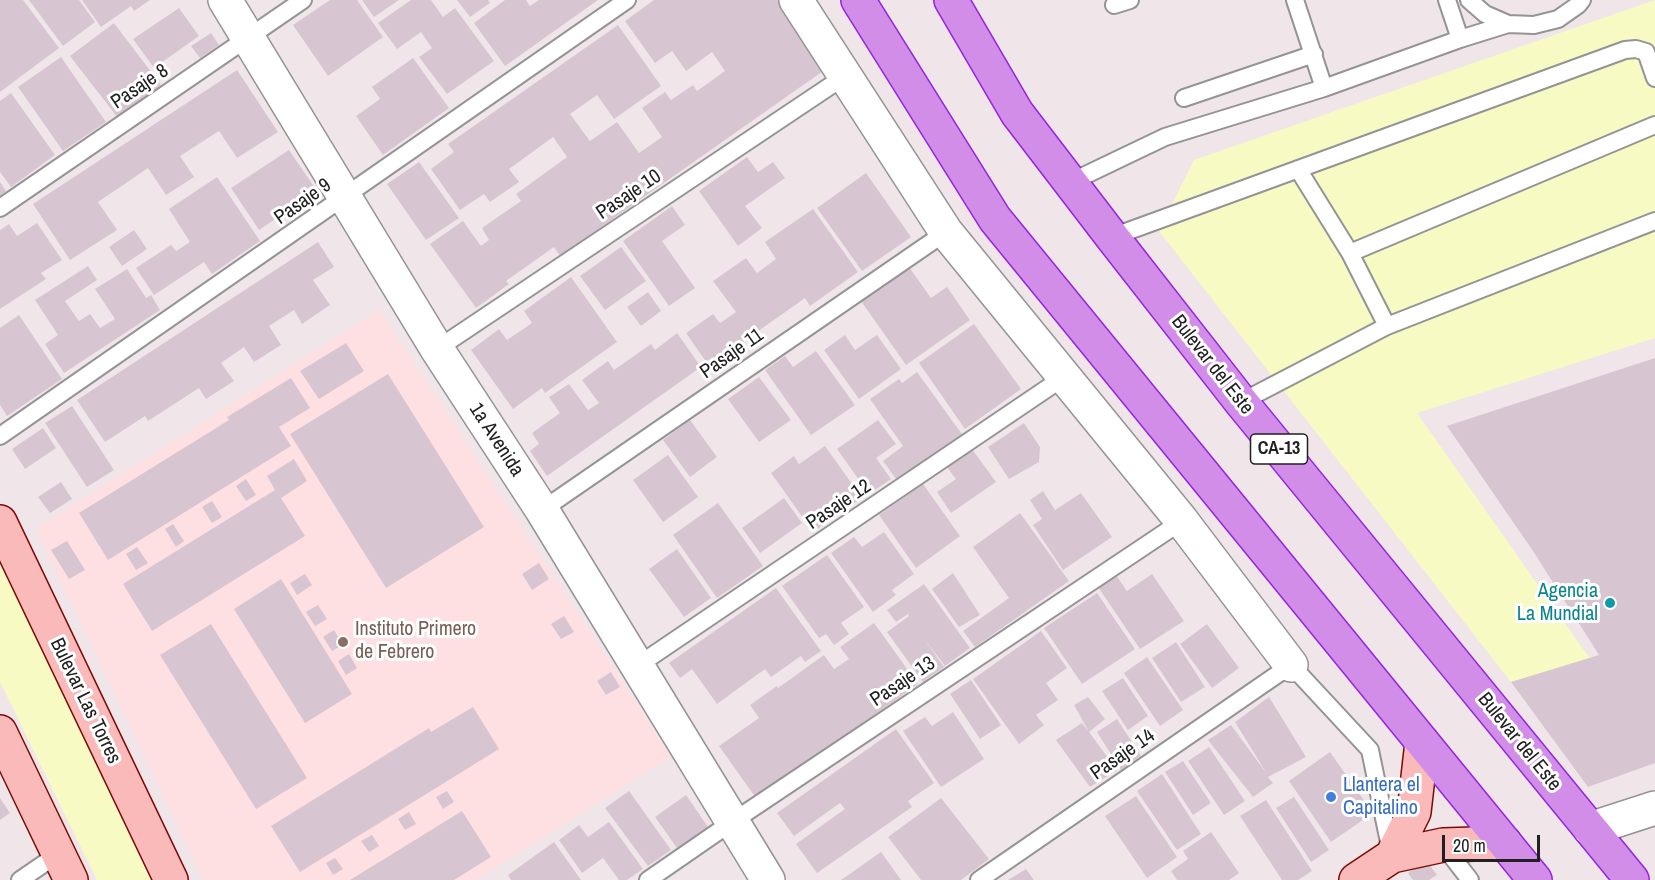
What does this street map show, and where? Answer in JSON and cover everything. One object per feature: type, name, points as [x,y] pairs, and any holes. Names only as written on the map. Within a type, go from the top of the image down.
[{"type":"highway","points":[[858,0],[995,219],[1535,880]]},
{"type":"highway","name":"Bulevar del Este","points":[[951,0],[1017,113],[1112,237],[1241,402],[1632,880]]},
{"type":"street","name":"1a Avenida","points":[[225,0],[437,349],[542,510],[768,880]]},
{"type":"street","points":[[796,0],[946,232],[1182,521],[1291,664]]},
{"type":"street","name":"Bulevar Las Torres","points":[[0,522],[171,880]]},
{"type":"street","points":[[0,732],[64,867]]},
{"type":"street","points":[[1392,856],[1414,812],[1422,742]]},
{"type":"street","points":[[1590,829],[1655,808]]},
{"type":"street","points":[[1356,880],[1392,856],[1443,845],[1505,843]]},
{"type":"lane","name":"Pasaje 8","points":[[0,208],[303,0]]},
{"type":"lane","name":"Pasaje 9","points":[[0,436],[627,0]]},
{"type":"lane","points":[[1114,5],[1130,0]]},
{"type":"lane","points":[[1295,0],[1324,88]]},
{"type":"lane","points":[[1447,0],[1460,39]]},
{"type":"lane","points":[[1469,0],[1485,14],[1508,24],[1533,26],[1558,19],[1582,0]]},
{"type":"lane","points":[[1071,182],[1165,137],[1324,88],[1508,24]]},
{"type":"lane","points":[[1112,237],[1625,50],[1636,49],[1646,52],[1655,78]]},
{"type":"lane","points":[[1184,98],[1314,54]]},
{"type":"lane","name":"Pasaje 10","points":[[437,349],[845,76]]},
{"type":"lane","points":[[1350,253],[1655,125]]},
{"type":"lane","points":[[1298,169],[1350,253],[1387,326]]},
{"type":"lane","points":[[1241,402],[1387,326],[1655,221]]},
{"type":"lane","name":"Pasaje 11","points":[[542,510],[946,232]]},
{"type":"lane","name":"Pasaje 12","points":[[637,666],[1064,377]]},
{"type":"lane","name":"Pasaje 13","points":[[648,880],[1182,521]]},
{"type":"lane","points":[[1291,664],[1370,750],[1392,856]]},
{"type":"lane","name":"Pasaje 14","points":[[980,880],[1291,664]]},
{"type":"lane","points":[[1443,845],[1470,880]]},
{"type":"lane","points":[[20,880],[64,867]]},
{"type":"shaded area","name":"Instituto Primero de Febrero","points":[[379,310],[671,756],[476,880],[204,880],[36,529]]},
{"type":"green space","points":[[1655,0],[1655,338],[1417,413],[1590,659],[1511,682],[1159,231],[1194,160]]},
{"type":"green space","points":[[0,563],[151,880],[97,880],[0,682]]},
{"type":"building","points":[[0,0],[23,0],[59,48],[0,92]]},
{"type":"building","points":[[29,0],[79,0],[95,22],[63,46]]},
{"type":"building","points":[[82,0],[150,0],[134,11],[131,6],[101,27]]},
{"type":"building","points":[[330,0],[357,0],[383,37],[328,76],[293,25]]},
{"type":"building","points":[[362,0],[399,0],[374,17]]},
{"type":"building","points":[[411,0],[431,0],[443,17],[455,8],[494,61],[447,94],[419,57],[432,48],[421,32],[397,49],[378,23]]},
{"type":"building","points":[[457,0],[488,0],[490,3],[470,17]]},
{"type":"building","points":[[505,0],[526,0],[530,6],[539,0],[598,0],[505,66],[474,23]]},
{"type":"building","points":[[654,0],[777,0],[826,69],[560,256],[554,247],[506,281],[509,284],[476,308],[430,244],[463,221],[481,246],[489,240],[482,228],[521,201],[516,194],[567,157],[553,137],[509,169],[519,182],[490,202],[484,194],[460,210],[431,169],[454,152],[448,144],[618,25],[661,86],[614,119],[597,95],[570,114],[590,141],[617,122],[639,153],[662,137],[642,108],[665,92],[671,100],[693,85],[697,91],[725,71],[712,52],[686,71],[672,51],[655,63],[625,21]]},
{"type":"building","points":[[179,8],[199,36],[154,68],[133,39]]},
{"type":"building","points":[[114,23],[161,85],[118,118],[70,56]]},
{"type":"building","points":[[211,33],[219,45],[200,58],[191,46]]},
{"type":"building","points":[[61,57],[106,122],[63,151],[18,87]]},
{"type":"building","points":[[413,58],[449,108],[383,155],[356,116],[380,99],[372,87]]},
{"type":"building","points":[[237,70],[278,132],[237,158],[219,131],[180,156],[194,177],[166,195],[148,168],[98,202],[117,230],[70,260],[33,204]]},
{"type":"building","points":[[11,93],[55,155],[11,187],[0,172],[0,101]]},
{"type":"building","points":[[289,150],[317,191],[259,230],[231,188]]},
{"type":"building","points":[[747,157],[758,172],[773,162],[785,178],[745,206],[762,228],[738,246],[699,191]]},
{"type":"building","points":[[419,162],[459,218],[426,240],[387,184]]},
{"type":"building","points":[[866,173],[911,237],[862,271],[817,208]]},
{"type":"building","points":[[217,177],[260,241],[212,274],[204,262],[154,295],[136,268],[171,245],[176,251],[190,242],[169,209]]},
{"type":"building","points":[[0,182],[6,191],[0,196]]},
{"type":"building","points":[[672,206],[685,225],[662,241],[695,288],[669,306],[623,241]]},
{"type":"building","points":[[813,209],[858,272],[810,306],[805,298],[709,366],[686,333],[713,314],[720,323],[736,312],[713,281],[746,258],[757,273],[776,259],[765,242]]},
{"type":"building","points":[[37,223],[62,260],[41,273],[46,279],[0,309],[0,230],[9,224],[17,236]]},
{"type":"building","points":[[134,230],[147,249],[122,266],[109,247]]},
{"type":"building","points":[[318,242],[334,267],[313,280],[330,305],[302,324],[294,310],[269,326],[281,345],[254,362],[244,347],[221,363],[234,381],[206,399],[199,388],[148,421],[145,416],[105,442],[77,400]]},
{"type":"building","points":[[621,247],[646,281],[605,310],[580,276]]},
{"type":"building","points":[[88,266],[97,280],[65,301],[79,321],[90,314],[100,328],[115,319],[95,289],[127,269],[146,298],[151,295],[160,310],[64,373],[45,344],[58,335],[35,300]]},
{"type":"building","points":[[909,267],[931,298],[947,287],[970,320],[906,365],[861,301]]},
{"type":"building","points":[[571,277],[617,342],[545,393],[542,388],[513,409],[471,350],[499,329],[507,340],[532,323],[524,311]]},
{"type":"building","points":[[648,292],[661,311],[641,326],[627,307]]},
{"type":"building","points":[[19,315],[62,379],[7,416],[0,405],[0,328]]},
{"type":"building","points":[[974,324],[1021,389],[965,429],[919,363]]},
{"type":"building","points":[[677,333],[701,367],[547,476],[530,451],[539,444],[532,433],[560,413],[549,397],[569,384],[588,410],[599,403],[582,380],[608,361],[614,370],[651,344],[655,350]]},
{"type":"building","points":[[845,335],[855,350],[877,335],[901,369],[859,399],[824,350]]},
{"type":"building","points":[[346,343],[364,371],[319,399],[300,371]]},
{"type":"building","points":[[816,351],[855,405],[811,435],[765,370],[785,356],[793,367]]},
{"type":"building","name":"Agencia La Mundial","points":[[1655,358],[1655,763],[1588,787],[1511,682],[1599,655],[1533,551],[1447,426]]},
{"type":"building","points":[[917,372],[964,437],[899,483],[883,461],[903,446],[870,399],[899,379],[902,383]]},
{"type":"building","points":[[388,374],[484,527],[386,588],[290,434]]},
{"type":"building","points":[[759,377],[791,420],[759,442],[728,399]]},
{"type":"building","points":[[291,378],[310,408],[279,427],[291,446],[108,560],[79,513],[229,420],[227,417]]},
{"type":"building","points":[[72,406],[114,470],[87,487],[45,423]]},
{"type":"building","points":[[690,420],[717,457],[690,477],[663,440]]},
{"type":"building","points":[[878,420],[896,444],[876,458],[891,479],[869,494],[837,449]]},
{"type":"building","points":[[1024,423],[1040,447],[1039,462],[1009,479],[988,447]]},
{"type":"building","points":[[43,428],[56,448],[25,469],[12,449]]},
{"type":"building","points":[[825,446],[862,498],[813,532],[771,473],[794,456],[799,464]]},
{"type":"building","points":[[972,449],[996,482],[951,513],[937,492],[956,479],[947,467]]},
{"type":"building","points":[[668,455],[698,497],[663,522],[633,480]]},
{"type":"building","points":[[294,459],[307,481],[281,498],[305,536],[152,631],[123,584],[275,490],[267,476]]},
{"type":"building","points":[[246,479],[256,495],[246,501],[236,486]]},
{"type":"building","points":[[61,482],[72,499],[50,513],[38,497]]},
{"type":"building","points":[[923,484],[960,536],[916,568],[879,515]]},
{"type":"building","points":[[1043,491],[1055,510],[1081,493],[1112,537],[1063,570],[1033,525],[1042,519],[1030,500]]},
{"type":"building","points":[[784,498],[802,523],[760,553],[742,528]]},
{"type":"building","points":[[212,501],[222,517],[212,523],[202,507]]},
{"type":"building","points":[[718,503],[763,566],[717,598],[673,535]]},
{"type":"building","points":[[1020,513],[1069,581],[975,647],[963,631],[1009,598],[973,547]]},
{"type":"building","points":[[173,524],[184,541],[176,547],[165,529]]},
{"type":"building","points":[[884,532],[914,574],[892,590],[896,595],[873,612],[831,553],[854,537],[862,547]]},
{"type":"building","points":[[67,541],[85,570],[69,579],[51,550]]},
{"type":"building","points":[[137,547],[148,563],[136,570],[126,554]]},
{"type":"building","points":[[677,549],[711,598],[684,617],[649,569]]},
{"type":"building","points":[[827,555],[864,607],[841,623],[849,634],[834,645],[826,634],[819,638],[782,586]]},
{"type":"building","points":[[539,563],[549,579],[532,590],[522,574]]},
{"type":"building","points":[[953,573],[980,615],[959,627],[932,589]]},
{"type":"building","points":[[305,574],[312,585],[297,595],[290,583]]},
{"type":"building","points":[[1152,574],[1184,621],[1140,649],[1098,587],[1116,575],[1127,591]]},
{"type":"building","points":[[281,579],[352,694],[305,723],[234,609]]},
{"type":"building","points":[[924,584],[970,648],[945,666],[924,639],[944,667],[923,682],[887,632],[909,616],[908,614],[896,622],[887,610]]},
{"type":"building","points":[[776,588],[821,651],[805,662],[801,656],[771,677],[765,669],[717,704],[692,669],[680,678],[669,663]]},
{"type":"building","points":[[1097,593],[1135,649],[1082,684],[1044,628]]},
{"type":"building","points":[[318,605],[327,619],[315,626],[306,612]]},
{"type":"building","points":[[564,616],[574,632],[561,639],[551,624]]},
{"type":"building","points":[[874,623],[918,684],[756,798],[719,746],[759,718],[750,705],[824,655],[834,669],[849,659],[840,647]]},
{"type":"building","points":[[211,624],[307,778],[256,809],[160,655]]},
{"type":"building","points":[[1207,624],[1239,668],[1212,688],[1180,644]]},
{"type":"building","points":[[334,630],[343,645],[332,651],[323,637]]},
{"type":"building","points":[[1041,631],[1067,668],[1046,683],[1058,700],[1036,715],[1044,725],[1019,744],[973,679]]},
{"type":"building","points":[[1176,642],[1205,687],[1181,702],[1152,658]]},
{"type":"building","points":[[349,654],[357,668],[346,675],[338,661]]},
{"type":"building","points":[[1147,657],[1183,710],[1160,726],[1124,673]]},
{"type":"building","points":[[611,672],[620,687],[606,695],[597,681]]},
{"type":"building","points":[[1123,678],[1148,716],[1128,730],[1102,691]]},
{"type":"building","points":[[971,680],[1001,725],[980,739],[950,694]]},
{"type":"building","points":[[1088,697],[1105,719],[1089,732],[1074,705]]},
{"type":"building","points":[[1269,697],[1306,757],[1268,777],[1273,783],[1253,797],[1208,740],[1231,725],[1267,774],[1235,722]]},
{"type":"building","points":[[473,707],[499,749],[300,872],[271,826],[429,728],[431,732]]},
{"type":"building","points":[[953,712],[984,759],[941,787],[903,731],[925,717],[932,726]]},
{"type":"building","points":[[1117,719],[1141,756],[1121,770],[1097,732]]},
{"type":"building","points":[[1082,723],[1117,770],[1090,787],[1056,740]]},
{"type":"building","points":[[896,729],[934,783],[908,801],[912,807],[817,873],[796,844],[845,809],[840,803],[794,836],[777,813]]},
{"type":"building","points":[[1209,747],[1245,801],[1224,815],[1188,761]]},
{"type":"building","name":"Llantera el Capitalino","points":[[1330,752],[1373,813],[1331,842],[1289,781]]},
{"type":"building","points":[[1183,761],[1211,803],[1193,815],[1165,772]]},
{"type":"building","points":[[1162,774],[1201,834],[1177,850],[1137,791]]},
{"type":"building","points":[[447,791],[454,802],[443,809],[436,797]]},
{"type":"building","points":[[629,791],[671,850],[648,866],[605,808]]},
{"type":"building","points":[[686,795],[708,827],[677,848],[655,817]]},
{"type":"building","points":[[1136,796],[1177,857],[1147,878],[1105,816]]},
{"type":"building","points":[[1294,797],[1329,850],[1311,862],[1276,808]]},
{"type":"building","points":[[0,798],[10,813],[0,820]]},
{"type":"building","points":[[941,798],[989,859],[961,880],[921,880],[888,837]]},
{"type":"building","points":[[1266,800],[1312,871],[1298,880],[1282,880],[1240,816]]},
{"type":"building","points":[[462,811],[491,857],[454,880],[350,880]]},
{"type":"building","points":[[409,812],[416,824],[405,830],[398,819]]},
{"type":"building","points":[[609,822],[643,869],[627,880],[619,880],[603,858],[582,873],[559,840],[579,825],[588,837]]},
{"type":"building","points":[[1211,832],[1239,873],[1229,880],[1177,880],[1171,871],[1188,859],[1183,851]]},
{"type":"building","points":[[372,835],[379,846],[369,852],[361,841]]},
{"type":"building","points":[[554,842],[581,880],[511,880],[508,875]]},
{"type":"building","points":[[881,852],[901,880],[841,880]]},
{"type":"building","points":[[335,858],[343,869],[333,875],[326,863]]},
{"type":"building","points":[[1426,860],[1437,875],[1429,880],[1413,880],[1408,873]]},
{"type":"building","points":[[1026,869],[1034,880],[1008,880]]},
{"type":"place","name":"Agencia La Mundial","points":[[1610,603]]},
{"type":"place","name":"Instituto Primero de Febrero","points":[[343,642]]},
{"type":"place","name":"Llantera el Capitalino","points":[[1331,797]]}]
